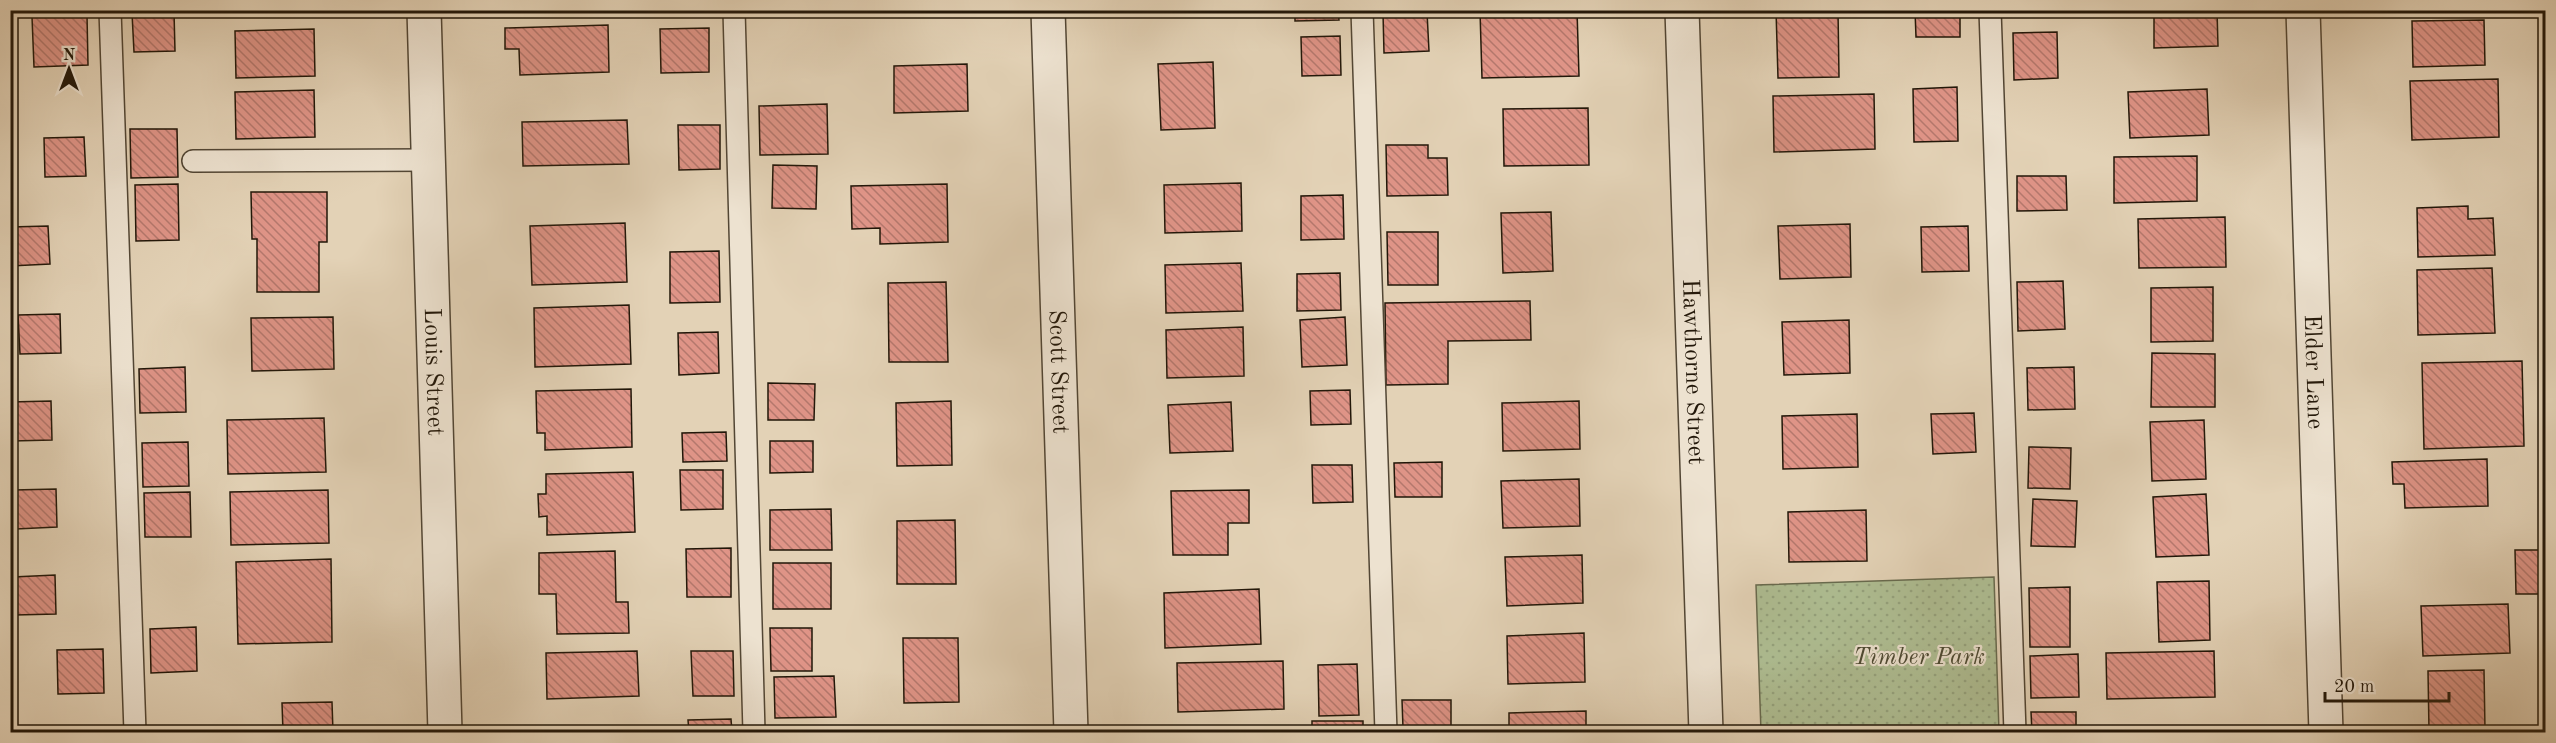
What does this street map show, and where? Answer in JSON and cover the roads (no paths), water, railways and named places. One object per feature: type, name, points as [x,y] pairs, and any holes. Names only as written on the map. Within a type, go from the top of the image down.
[{"type":"street","name":"Louis Street","points":[[424,10],[445,732]]},
{"type":"street","name":"Scott Street","points":[[1048,10],[1071,732]]},
{"type":"street","name":"Hawthorne Street","points":[[1682,10],[1706,732]]},
{"type":"street","name":"Elder Lane","points":[[2303,10],[2326,732]]},
{"type":"lane","points":[[110,10],[135,732]]},
{"type":"lane","points":[[734,10],[754,732]]},
{"type":"lane","points":[[1362,10],[1386,732]]},
{"type":"lane","points":[[1990,10],[2015,732]]},
{"type":"lane","points":[[193,161],[430,160]]},
{"type":"park label","name":"Timber Park","points":[[1919,656]]}]
